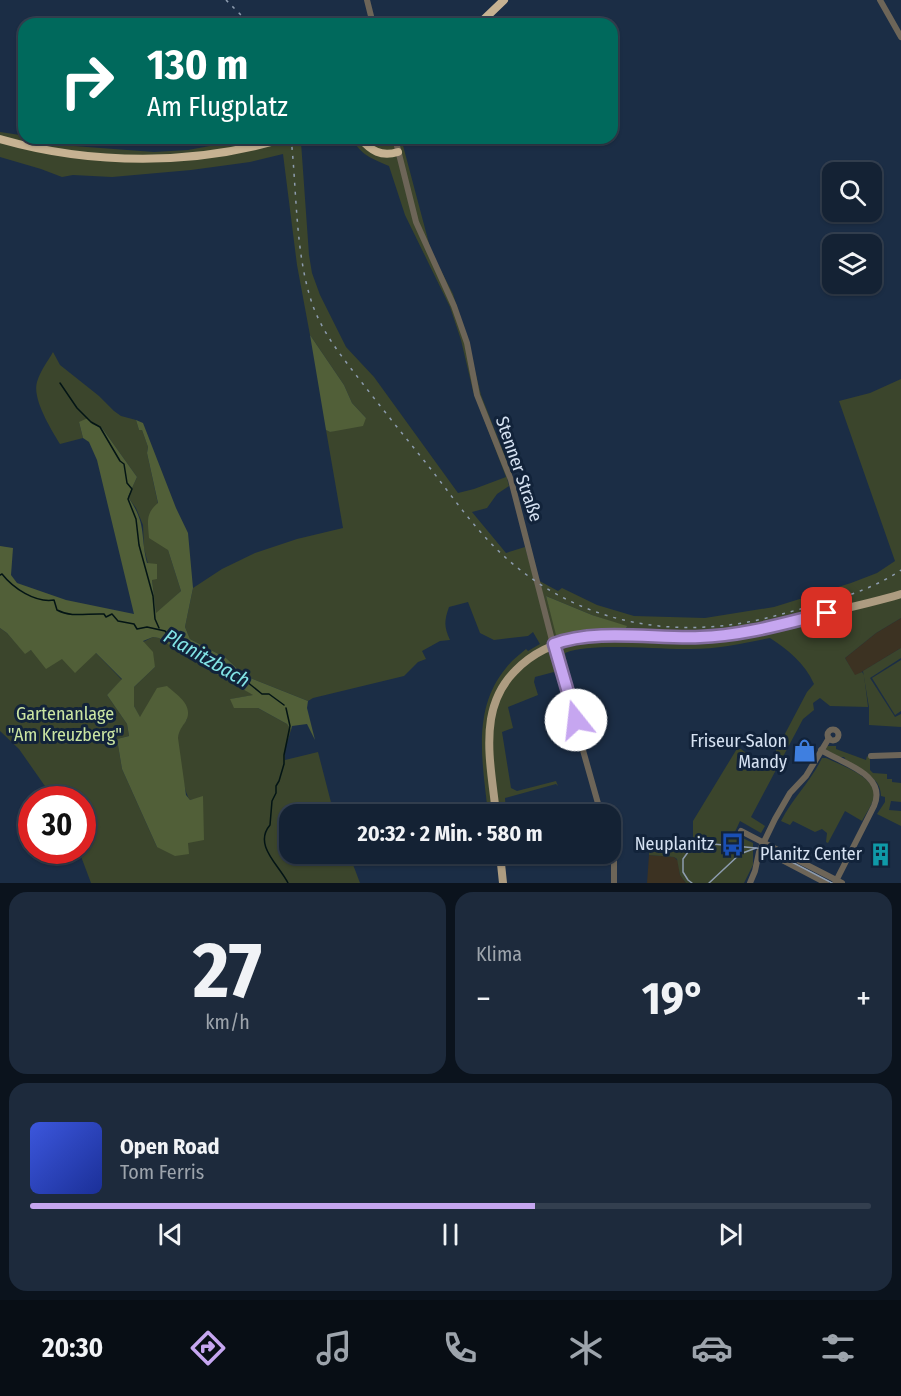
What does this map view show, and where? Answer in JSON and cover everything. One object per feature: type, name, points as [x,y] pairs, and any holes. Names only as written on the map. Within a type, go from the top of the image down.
[{"type":"highway","points":[[485,18],[504,0]]},
{"type":"highway","points":[[0,139],[18,143]]},
{"type":"highway","points":[[22,144],[63,153],[134,158],[200,156],[259,144]]},
{"type":"highway","points":[[365,144],[375,152],[388,155],[398,152]]},
{"type":"main road","points":[[495,804],[489,743],[491,718],[495,704],[507,681],[521,664],[537,652],[554,644],[584,637],[721,636],[901,594]]},
{"type":"main road","points":[[501,864],[503,883]]},
{"type":"street","points":[[367,0],[372,18]]},
{"type":"street","points":[[880,0],[901,37]]},
{"type":"street","name":"Stenner Straße","points":[[396,144],[421,234],[454,306],[467,344],[477,395],[510,480],[598,804]]},
{"type":"street","points":[[750,883],[756,871],[756,860],[763,843],[790,793],[806,776],[828,738]]},
{"type":"street","points":[[741,831],[838,882],[874,806],[877,793],[871,778],[821,750]]},
{"type":"street","points":[[871,756],[901,755]]},
{"type":"street","points":[[760,850],[826,883]]},
{"type":"street","points":[[614,864],[614,883]]},
{"type":"shaded area","points":[[901,618],[901,648],[855,676],[845,658],[876,633]]},
{"type":"shaded area","points":[[649,855],[674,857],[678,861],[680,875],[686,883],[647,883]]},
{"type":"green space","points":[[0,132],[18,135],[18,144],[73,144],[74,146],[154,152],[188,150],[220,144],[301,144],[309,255],[312,273],[320,295],[346,347],[374,377],[458,493],[506,477],[473,391],[461,340],[450,307],[405,215],[389,166],[372,159],[355,144],[403,144],[431,251],[453,294],[481,395],[512,474],[507,478],[509,486],[497,494],[487,508],[472,512],[506,553],[525,547],[534,578],[558,591],[562,588],[597,605],[634,616],[705,618],[774,607],[851,583],[877,573],[895,561],[839,401],[870,393],[901,379],[901,618],[876,633],[845,658],[855,675],[862,672],[864,675],[868,707],[830,706],[820,698],[813,703],[814,710],[803,719],[751,817],[765,826],[761,833],[740,821],[734,834],[753,843],[753,865],[744,883],[686,883],[680,875],[677,859],[649,855],[649,852],[678,849],[693,838],[693,821],[738,747],[767,768],[807,692],[814,684],[806,670],[795,658],[770,638],[701,649],[608,647],[565,653],[574,701],[568,703],[554,672],[535,677],[534,682],[538,695],[508,707],[513,728],[502,732],[511,788],[517,791],[556,781],[558,786],[556,784],[505,798],[505,804],[487,804],[482,757],[484,719],[495,684],[506,668],[526,649],[528,651],[540,644],[533,632],[528,636],[494,640],[480,633],[468,602],[449,607],[445,624],[450,640],[440,641],[422,651],[426,659],[418,662],[404,676],[308,701],[245,676],[226,658],[190,639],[185,627],[193,588],[222,569],[255,553],[297,539],[343,528],[326,430],[330,432],[366,418],[352,403],[344,385],[310,335],[297,265],[283,154],[250,162],[191,170],[112,177],[73,175],[62,177],[0,157]],"holes":[[[546,596],[627,627],[625,632],[594,631],[557,634]]]},
{"type":"green space","points":[[310,335],[344,385],[352,403],[366,418],[363,426],[330,432],[326,430]]},
{"type":"green space","points":[[53,352],[60,365],[114,411],[121,416],[136,420],[139,430],[142,430],[148,447],[147,453],[168,550],[181,591],[156,614],[152,580],[144,548],[143,525],[136,508],[128,497],[137,477],[102,428],[79,422],[83,438],[60,444],[43,414],[36,389],[40,374]]},
{"type":"green space","points":[[88,418],[92,424],[102,428],[137,477],[128,497],[141,522],[147,563],[157,564],[157,579],[152,580],[156,613],[181,591],[168,550],[149,538],[149,515],[158,503],[147,453],[148,447],[136,420],[143,423],[188,533],[193,588],[185,627],[190,639],[226,658],[245,676],[308,701],[307,708],[315,740],[307,724],[292,726],[291,730],[287,724],[258,708],[234,708],[230,699],[253,695],[159,638],[153,637],[143,641],[153,652],[155,667],[134,687],[134,706],[140,717],[157,688],[167,686],[180,697],[188,710],[186,721],[178,738],[186,795],[190,800],[203,796],[204,840],[188,843],[189,854],[175,856],[157,847],[122,769],[117,739],[129,736],[127,724],[107,695],[122,679],[96,653],[75,673],[62,659],[46,669],[31,650],[25,654],[0,628],[0,546],[13,548],[11,575],[17,583],[66,600],[134,614],[97,460],[89,442],[83,438],[79,422]]},
{"type":"green space","points":[[546,596],[592,615],[627,626],[625,632],[594,631],[556,635]]},
{"type":"green space","name":"Gartenanlage \"Am Kreuzberg\"","points":[[0,628],[25,653],[31,650],[62,659],[96,653],[122,680],[107,695],[127,724],[129,736],[117,739],[122,769],[157,847],[187,843],[203,797],[190,800],[183,779],[178,737],[187,719],[143,714],[140,718],[134,706],[134,687],[155,667],[143,642],[153,637],[159,638],[182,654],[254,695],[231,699],[235,708],[258,708],[287,724],[291,730],[285,749],[285,760],[318,752],[331,804],[279,804],[279,864],[353,864],[360,883],[91,883],[84,864],[96,864],[96,786],[45,786],[19,749],[0,731]]},
{"type":"green space","points":[[901,648],[901,658],[870,678],[895,717],[901,714],[901,727],[869,725],[869,707],[863,671]]},
{"type":"green space","points":[[901,660],[901,711],[895,715],[872,678]]},
{"type":"green space","points":[[836,746],[836,749],[866,760],[867,756],[870,758],[870,770],[873,773],[887,774],[887,779],[901,783],[901,802],[891,801],[889,810],[901,811],[901,826],[877,814],[885,802],[885,797],[881,796],[880,788],[872,777],[844,757],[838,757],[824,748]]},
{"type":"green space","points":[[822,758],[863,777],[873,788],[874,794],[862,821],[845,811],[828,843],[826,842],[827,833],[822,829],[815,832],[793,821],[790,825],[781,821]]},
{"type":"waterway","points":[[60,383],[77,408],[91,422],[100,427],[124,464],[127,483],[132,489],[128,499],[136,519],[139,545],[159,628]]},
{"type":"waterway","name":"Planitzbach","points":[[0,575],[2,574],[18,589],[32,597],[54,600],[57,610],[74,615],[104,614],[106,617],[112,614],[118,621],[134,624],[137,629],[147,627],[165,631],[173,640],[187,644],[221,670],[226,669],[229,674],[241,677],[262,694],[269,694],[284,705]]},
{"type":"waterway","name":"Planitzbach","points":[[286,708],[290,726],[284,764],[272,801],[270,825],[264,840],[269,855],[288,883]]},
{"type":"tram line","points":[[692,883],[683,872],[683,859],[691,848],[702,843],[767,849],[832,883]]},
{"type":"tram line","points":[[709,883],[740,854],[756,848]]},
{"type":"railway","points":[[226,0],[244,18]]},
{"type":"railway","points":[[291,144],[303,266],[307,287],[322,327],[354,372],[476,526],[495,548],[536,582],[568,600],[602,614],[636,623],[672,627],[708,627],[745,623],[828,602],[859,592],[901,570]]},
{"type":"place","name":"Friseur-Salon Mandy","points":[[805,751]]},
{"type":"place","name":"Neuplanitz","points":[[732,844]]},
{"type":"place","name":"Planitz Center","points":[[880,854]]},
{"type":"route","points":[[576,720],[554,644],[584,637],[721,636],[827,613]]}]
